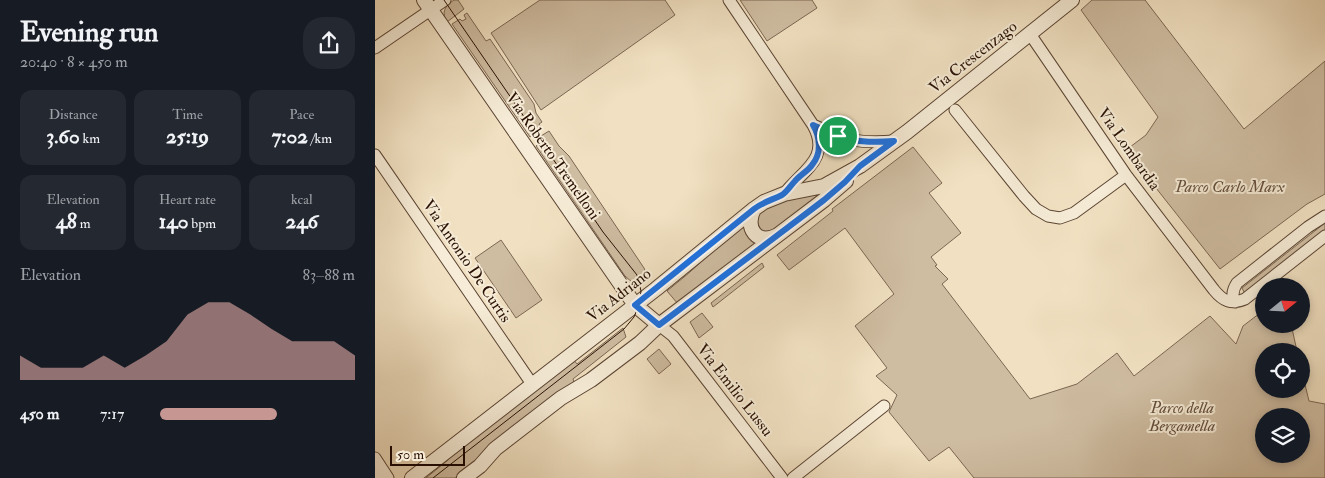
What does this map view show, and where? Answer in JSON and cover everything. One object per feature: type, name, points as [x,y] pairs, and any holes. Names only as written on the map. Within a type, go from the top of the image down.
[{"type":"street","points":[[375,48],[428,5],[445,0]]},
{"type":"street","points":[[729,0],[813,125],[818,136],[819,143],[815,160],[784,194]]},
{"type":"street","name":"Via Crescenzago","points":[[894,141],[1072,0]]},
{"type":"street","name":"Via Roberto Tremelloni","points":[[428,5],[635,305],[659,325]]},
{"type":"street","name":"Via Lombardia","points":[[1030,34],[1126,175],[1217,294]]},
{"type":"street","points":[[955,110],[1024,196],[1036,209],[1047,216],[1060,218],[1074,213],[1126,175]]},
{"type":"street","points":[[813,125],[838,136],[859,142],[894,141]]},
{"type":"street","name":"Via Adriano","points":[[412,478],[764,202],[784,194],[824,186],[860,166],[894,141]]},
{"type":"street","name":"Via Antonio De Curtis","points":[[375,155],[533,384]]},
{"type":"street","name":"Via Adriano","points":[[465,478],[480,466],[495,449],[561,398],[591,380],[659,325],[837,190],[860,166]]},
{"type":"street","points":[[754,209],[750,222],[751,229],[755,234],[766,238],[779,234]]},
{"type":"street","points":[[1325,216],[1308,227],[1237,285],[1217,294],[1225,301],[1235,302],[1242,300],[1251,295],[1325,236]]},
{"type":"street","points":[[1207,280],[1222,286],[1237,285]]},
{"type":"street","points":[[1235,302],[1232,294],[1237,285]]},
{"type":"street","name":"Via Emilio Lussu","points":[[659,325],[673,336],[782,478]]},
{"type":"street","points":[[793,478],[884,406]]},
{"type":"street","points":[[375,458],[388,478]]},
{"type":"street","points":[[375,474],[377,478]]},
{"type":"green space","points":[[454,0],[458,0],[464,9],[447,22],[444,12]]},
{"type":"green space","points":[[540,0],[665,0],[675,15],[541,110],[491,33]]},
{"type":"green space","points":[[740,0],[812,0],[817,8],[767,41]]},
{"type":"green space","name":"Parco Carlo Marx","points":[[1092,0],[1145,0],[1244,129],[1325,61],[1325,194],[1307,204],[1220,269],[1126,150],[1146,135],[1158,117],[1081,10]]},
{"type":"green space","points":[[467,13],[486,41],[490,39],[534,104],[536,113],[542,122],[539,124],[542,129],[530,137],[452,24],[460,19],[462,21],[466,19],[464,15]]},
{"type":"green space","points":[[549,131],[559,146],[569,156],[644,268],[646,273],[633,283],[625,276],[536,146],[539,144],[536,139]]},
{"type":"green space","name":"Parco della Bergamella","points":[[913,147],[942,183],[929,193],[961,233],[931,257],[937,265],[935,266],[948,279],[942,284],[1030,399],[1077,384],[1117,353],[1134,376],[1210,316],[1236,344],[1243,326],[1255,317],[1255,333],[1293,333],[1295,343],[1255,343],[1255,398],[1308,398],[1309,401],[1325,404],[1325,478],[974,478],[949,447],[929,461],[889,412],[897,395],[876,376],[887,368],[855,326],[894,294],[845,228],[789,270],[777,255],[833,211],[832,209]]},
{"type":"green space","points":[[825,193],[792,220],[775,231],[766,232],[759,226],[757,215],[771,203]]},
{"type":"green space","points":[[1325,223],[1325,231],[1265,278],[1255,278],[1255,286],[1245,294],[1242,288]]},
{"type":"green space","points":[[743,224],[749,237],[758,245],[678,304],[667,291]]},
{"type":"green space","points":[[501,240],[542,300],[516,318],[475,258]]},
{"type":"green space","points":[[762,263],[764,267],[713,307],[711,303]]},
{"type":"green space","points":[[702,313],[713,327],[699,338],[690,322]]},
{"type":"green space","points":[[623,328],[626,337],[573,379],[574,382],[455,478],[426,478],[458,449],[573,359],[577,364]]},
{"type":"green space","points":[[659,349],[671,364],[659,374],[647,359]]},
{"type":"tram line","points":[[433,478],[624,329],[634,317],[639,305],[641,291],[637,275],[603,232],[444,0]]},
{"type":"route","points":[[813,125],[838,136],[859,142],[894,141],[860,166],[837,190],[659,325],[635,305],[754,209],[770,199],[784,194],[809,169],[814,163],[819,146],[818,136],[813,125]]}]
